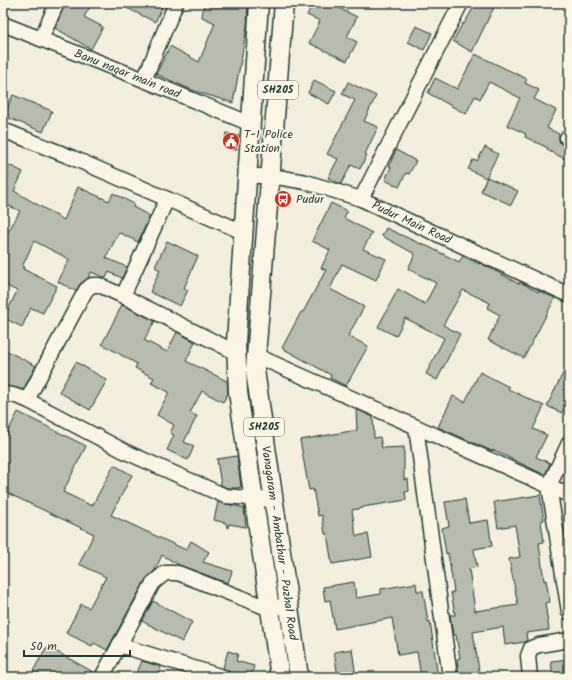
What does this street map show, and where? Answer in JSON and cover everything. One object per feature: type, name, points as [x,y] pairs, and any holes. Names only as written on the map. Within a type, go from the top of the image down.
[{"type":"main road","points":[[259,3],[236,353],[238,392],[280,677]]},
{"type":"main road","name":"Vanagaram - Ambathur - Puzhal Road","points":[[284,3],[255,370],[290,604],[299,677]]},
{"type":"street","points":[[41,39],[57,3]]},
{"type":"street","points":[[144,80],[176,3]]},
{"type":"street","points":[[361,199],[461,3]]},
{"type":"street","name":"Banu nagar main road","points":[[3,24],[251,124]]},
{"type":"street","points":[[3,130],[73,158],[243,232]]},
{"type":"street","name":"Pudur Main Road","points":[[247,176],[271,176],[306,182],[361,199],[569,295]]},
{"type":"street","points":[[123,296],[167,199]]},
{"type":"street","points":[[27,400],[86,290],[92,285],[99,285],[123,296],[236,353]]},
{"type":"street","points":[[257,356],[569,495]]},
{"type":"street","points":[[3,394],[13,395],[27,400],[126,452],[225,496],[274,500]]},
{"type":"street","points":[[416,427],[450,677]]},
{"type":"street","points":[[569,443],[549,486],[569,612]]},
{"type":"street","points":[[102,677],[153,583],[165,573],[178,573],[270,608],[290,604]]},
{"type":"street","points":[[530,677],[528,656],[531,648],[539,645],[569,640]]},
{"type":"street","points":[[119,645],[224,677]]},
{"type":"building","points":[[65,3],[92,3],[84,17],[103,27],[91,49],[55,28]]},
{"type":"building","points":[[117,3],[151,3],[162,8],[155,22]]},
{"type":"building","points":[[204,3],[248,3],[247,27],[233,103],[192,90],[156,74],[170,46],[199,62],[215,23],[202,17]]},
{"type":"building","points":[[313,3],[329,3],[357,17],[347,37],[357,42],[347,61],[309,43],[320,21],[307,15]]},
{"type":"building","points":[[476,3],[496,3],[472,52],[453,41]]},
{"type":"building","points":[[416,26],[432,33],[424,50],[408,42]]},
{"type":"building","points":[[475,54],[527,79],[525,83],[539,90],[534,99],[556,110],[547,128],[559,134],[560,143],[569,147],[569,161],[547,150],[548,148],[525,137],[526,134],[507,125],[520,98],[489,82],[480,99],[475,96],[466,114],[428,93],[435,78],[457,89]]},
{"type":"building","points":[[314,80],[336,91],[329,104],[308,93]]},
{"type":"building","points":[[348,82],[376,96],[364,121],[378,127],[365,154],[367,155],[360,169],[351,165],[341,184],[328,178],[338,159],[327,154],[355,100],[342,94]]},
{"type":"building","points":[[13,95],[52,111],[43,132],[4,116]]},
{"type":"building","name":"T-1 Police Station","points":[[226,133],[239,136],[236,150],[224,146]]},
{"type":"building","points":[[485,147],[498,154],[486,178],[468,169],[473,160],[477,161]]},
{"type":"building","points":[[396,150],[416,161],[409,174],[406,173],[399,187],[385,180]]},
{"type":"building","points":[[3,162],[23,172],[14,191],[64,220],[78,187],[109,201],[113,193],[134,204],[133,207],[150,216],[138,242],[120,233],[118,234],[106,258],[127,267],[122,278],[109,272],[106,278],[91,272],[88,278],[80,284],[76,291],[58,282],[69,259],[34,241],[22,267],[24,267],[23,269],[57,286],[43,313],[31,308],[22,327],[4,318],[17,291],[3,284],[3,232],[7,234],[20,211],[7,205],[3,214]]},
{"type":"building","points":[[487,177],[518,191],[511,205],[481,191]]},
{"type":"building","points":[[331,203],[347,211],[344,218],[372,233],[363,249],[386,259],[376,280],[342,264],[330,289],[364,307],[348,336],[368,346],[346,386],[330,378],[331,375],[282,348],[326,270],[321,268],[330,250],[312,241]]},
{"type":"building","points":[[386,228],[459,262],[463,256],[479,264],[480,263],[519,284],[520,282],[538,292],[539,291],[555,298],[524,358],[488,340],[500,315],[487,308],[490,303],[463,290],[443,325],[460,334],[437,380],[426,374],[444,338],[405,318],[396,336],[378,327],[398,289],[425,304],[436,283],[408,269],[415,254],[382,236]]},
{"type":"building","points":[[167,241],[198,256],[184,288],[188,290],[180,306],[150,292],[160,270],[155,267]]},
{"type":"building","points":[[122,305],[155,321],[144,340],[167,352],[177,332],[195,342],[186,361],[227,381],[228,393],[223,402],[202,391],[190,413],[197,416],[184,442],[194,446],[188,460],[167,450],[174,435],[170,433],[174,425],[157,415],[169,392],[151,383],[154,378],[135,368],[137,364],[102,344]]},
{"type":"building","points":[[3,349],[36,366],[23,390],[3,385]]},
{"type":"building","points":[[569,361],[569,397],[562,413],[547,406]]},
{"type":"building","points":[[76,362],[107,380],[90,410],[59,392]]},
{"type":"building","points":[[480,372],[509,387],[508,389],[544,406],[533,429],[547,435],[536,457],[550,463],[545,475],[493,450],[492,451],[438,427],[453,396],[465,402]]},
{"type":"building","points":[[356,409],[373,417],[374,438],[380,437],[382,448],[404,447],[404,480],[408,479],[409,491],[405,492],[406,500],[352,510],[356,536],[368,534],[372,557],[332,564],[322,515],[318,516],[313,489],[309,490],[300,440],[357,430]]},
{"type":"building","points":[[18,412],[86,446],[63,492],[92,506],[114,465],[132,475],[111,515],[186,550],[191,541],[209,552],[203,562],[232,571],[228,583],[179,565],[162,555],[155,570],[146,579],[107,650],[94,643],[92,646],[66,633],[81,604],[89,608],[106,577],[79,564],[94,534],[3,491],[3,441]]},
{"type":"building","points":[[237,456],[241,487],[227,488],[221,485],[217,459]]},
{"type":"building","points":[[540,495],[544,520],[541,521],[544,542],[539,543],[544,581],[546,580],[550,602],[545,603],[549,630],[526,633],[527,640],[525,642],[505,645],[503,627],[473,632],[480,677],[459,677],[457,659],[460,658],[456,635],[453,635],[450,615],[455,615],[451,592],[454,592],[448,553],[446,554],[442,528],[449,526],[445,502],[465,499],[469,523],[488,520],[492,546],[474,549],[477,567],[469,569],[475,611],[518,605],[509,559],[520,557],[515,525],[498,528],[494,502]]},
{"type":"building","points":[[218,502],[244,508],[246,527],[229,524],[227,528],[226,523],[214,520]]},
{"type":"building","points":[[354,582],[356,598],[381,594],[381,589],[416,583],[417,591],[423,591],[428,622],[430,621],[438,677],[421,677],[417,652],[398,655],[392,618],[335,629],[330,600],[325,601],[323,587]]},
{"type":"building","points":[[153,601],[192,622],[182,642],[142,621]]},
{"type":"building","points":[[46,648],[50,648],[95,673],[94,677],[45,677],[33,671]]},
{"type":"building","points":[[352,649],[356,677],[338,677],[334,652]]},
{"type":"building","points":[[228,651],[238,654],[236,661],[254,666],[251,677],[229,672],[223,668]]},
{"type":"building","points":[[569,659],[569,677],[553,677],[551,661]]},
{"type":"building","points":[[142,661],[161,667],[157,677],[135,677]]},
{"type":"place","name":"T-1 Police Station","points":[[231,141]]},
{"type":"place","name":"Pudur","points":[[283,199]]}]
